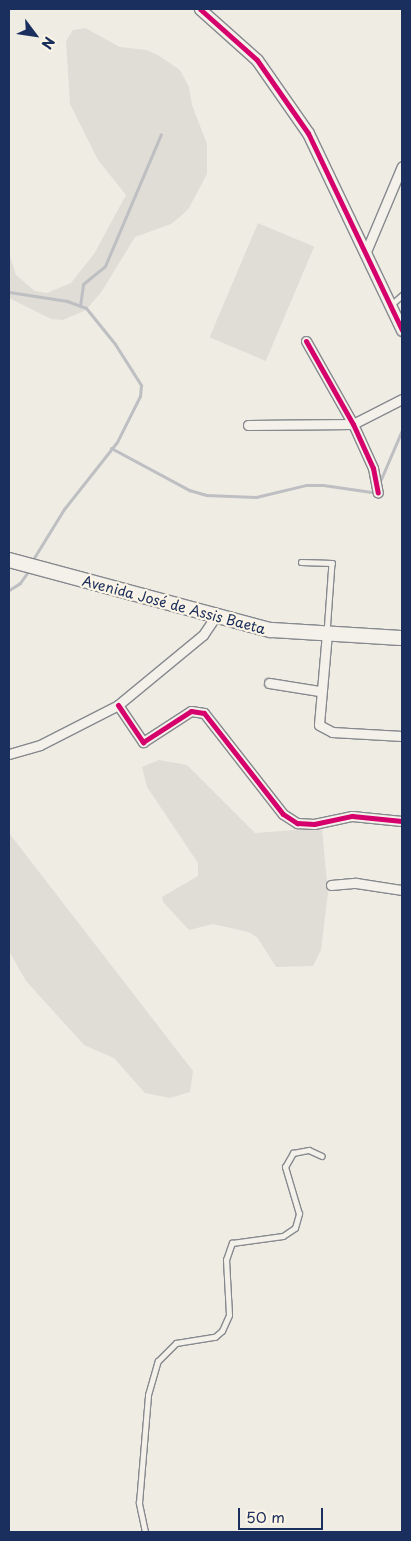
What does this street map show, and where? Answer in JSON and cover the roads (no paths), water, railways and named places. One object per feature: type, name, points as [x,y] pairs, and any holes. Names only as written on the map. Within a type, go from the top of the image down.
[{"type":"main road","name":"Avenida José de Assis Baeta","points":[[10,561],[215,617],[271,630],[402,638]]},
{"type":"street","points":[[200,9],[256,60],[308,133],[402,330]]},
{"type":"street","points":[[365,254],[402,166]]},
{"type":"street","points":[[306,341],[353,424],[373,468],[378,493]]},
{"type":"street","points":[[248,425],[353,424],[402,399]]},
{"type":"street","points":[[9,754],[40,745],[118,705],[203,635],[215,617]]},
{"type":"street","points":[[327,633],[319,691],[318,725],[332,732],[402,736]]},
{"type":"street","points":[[269,683],[319,691]]},
{"type":"street","points":[[118,705],[143,742],[191,711],[204,713],[283,814],[297,823],[314,824],[352,816],[402,821]]},
{"type":"street","points":[[331,885],[356,882],[402,890]]},
{"type":"lane","points":[[390,306],[402,295]]},
{"type":"lane","points":[[301,562],[332,563],[327,633]]},
{"type":"lane","points":[[145,1532],[139,1503],[148,1395],[158,1361],[176,1343],[215,1337],[222,1331],[229,1315],[226,1260],[232,1243],[282,1236],[295,1228],[299,1214],[285,1167],[293,1154],[309,1150],[322,1156]]},
{"type":"waterway","points":[[80,306],[83,284],[105,266],[161,134]]},
{"type":"waterway","points":[[9,292],[67,301],[86,308],[115,344],[141,385],[140,396],[117,442],[64,509],[32,561]]},
{"type":"waterway","points":[[381,479],[402,430]]},
{"type":"waterway","points":[[111,448],[189,490],[206,495],[256,497],[306,485],[323,485],[371,492]]},
{"type":"waterway","points":[[9,590],[20,583],[29,570]]}]
